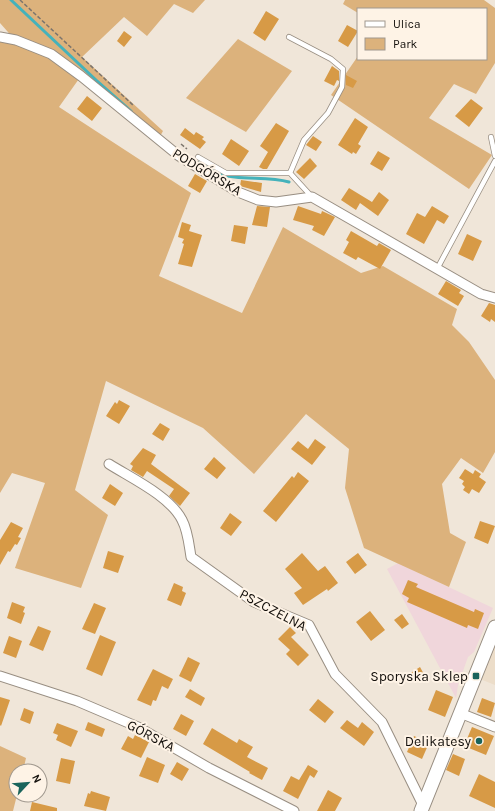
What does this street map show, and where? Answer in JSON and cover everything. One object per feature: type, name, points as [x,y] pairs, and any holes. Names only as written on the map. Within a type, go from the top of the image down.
[{"type":"street","name":"PODGÓRSKA","points":[[0,37],[16,40],[51,54],[81,76],[178,156],[238,192],[258,200],[276,202],[312,197]]},
{"type":"street","points":[[312,197],[481,294],[495,298]]},
{"type":"street","name":"PSZCZELNA","points":[[109,464],[157,494],[177,513],[185,526],[191,557],[254,602],[309,626],[334,674],[382,722],[422,808]]},
{"type":"street","points":[[422,808],[495,627]]},
{"type":"street","name":"GÓRSKA","points":[[0,676],[77,701],[138,727],[209,768],[294,811]]},
{"type":"street","points":[[460,714],[495,727]]},
{"type":"lane","points":[[289,37],[331,59],[343,69],[342,87],[328,113],[304,140],[290,173]]},
{"type":"lane","points":[[491,137],[495,156]]},
{"type":"lane","points":[[198,157],[226,173],[290,173],[312,197]]},
{"type":"lane","points":[[437,269],[495,161]]},
{"type":"path","points":[[20,0],[109,84]]},
{"type":"shaded area","points":[[398,563],[493,608],[474,652],[468,657],[458,685],[456,698],[387,569]]},
{"type":"shaded area","points":[[495,644],[495,685],[480,679]]},
{"type":"green space","points":[[0,0],[205,0],[193,13],[174,4],[147,36],[124,17],[82,57],[163,131],[158,140],[81,76],[59,107],[191,193],[159,276],[242,313],[283,227],[361,273],[383,266],[457,309],[452,325],[469,342],[495,380],[495,452],[483,473],[461,458],[442,484],[450,533],[466,542],[449,587],[364,548],[345,488],[349,449],[306,414],[254,474],[203,428],[106,381],[75,490],[108,515],[81,588],[15,568],[45,483],[12,473],[0,493],[0,39],[15,40],[0,23]]},
{"type":"green space","points":[[345,0],[484,0],[495,8],[495,63],[476,94],[454,84],[429,118],[492,155],[469,189],[331,95],[357,57],[357,60],[487,60],[487,8],[357,8],[357,12],[343,4]]},
{"type":"green space","points":[[238,39],[292,71],[246,132],[186,98]]},
{"type":"green space","points":[[0,746],[26,758],[25,763],[8,763],[8,803],[15,803],[13,811],[0,811]]},
{"type":"building","points":[[266,11],[279,19],[265,41],[253,33]]},
{"type":"building","points":[[347,25],[357,30],[348,47],[338,41]]},
{"type":"building","points":[[124,31],[132,37],[124,47],[117,41]]},
{"type":"building","points":[[332,66],[339,71],[339,81],[337,80],[334,86],[324,81]]},
{"type":"building","points":[[346,75],[357,81],[353,88],[346,85]]},
{"type":"building","points":[[87,96],[102,108],[92,121],[77,109]]},
{"type":"building","points":[[471,99],[483,108],[469,127],[455,116]]},
{"type":"building","points":[[355,118],[368,127],[358,144],[361,146],[356,154],[353,152],[352,154],[338,145]]},
{"type":"building","points":[[276,123],[289,131],[267,169],[263,169],[259,167],[268,152],[260,146]]},
{"type":"building","points":[[185,128],[194,135],[196,132],[204,137],[202,139],[206,142],[200,149],[180,135]]},
{"type":"building","points":[[313,136],[322,142],[316,151],[306,145]]},
{"type":"building","points":[[231,139],[249,151],[239,166],[222,154]]},
{"type":"building","points":[[378,151],[390,158],[382,171],[370,164]]},
{"type":"building","points":[[310,158],[317,166],[304,179],[296,172]]},
{"type":"building","points":[[195,174],[207,181],[200,193],[188,186]]},
{"type":"building","points":[[241,180],[262,183],[261,192],[240,186]]},
{"type":"building","points":[[349,188],[372,202],[379,192],[389,200],[378,216],[360,203],[356,210],[341,200]]},
{"type":"building","points":[[257,206],[270,207],[267,227],[252,225]]},
{"type":"building","points":[[298,206],[321,214],[322,211],[335,217],[324,236],[312,230],[314,226],[293,220]]},
{"type":"building","points":[[432,206],[449,216],[444,224],[437,220],[424,244],[406,234],[417,213],[425,217]]},
{"type":"building","points":[[182,222],[191,225],[189,231],[202,235],[192,267],[178,264],[184,244],[182,243],[184,239],[178,237]]},
{"type":"building","points":[[234,225],[248,227],[245,244],[231,241]]},
{"type":"building","points":[[351,231],[377,246],[379,243],[391,250],[380,269],[358,257],[356,260],[343,253],[349,242],[346,240]]},
{"type":"building","points":[[467,234],[482,241],[473,261],[458,254]]},
{"type":"building","points":[[446,281],[461,290],[459,293],[464,296],[458,306],[438,294]]},
{"type":"building","points":[[489,303],[495,305],[495,322],[491,319],[490,322],[481,316]]},
{"type":"building","points":[[119,400],[130,406],[119,424],[106,416],[115,402],[117,404]]},
{"type":"building","points":[[160,423],[170,429],[163,441],[152,434]]},
{"type":"building","points":[[315,439],[326,447],[312,465],[291,449],[298,441],[308,449]]},
{"type":"building","points":[[143,448],[156,455],[151,464],[190,493],[180,506],[169,496],[174,489],[147,471],[143,477],[131,470],[133,466],[130,464]]},
{"type":"building","points":[[214,457],[226,468],[217,479],[204,469]]},
{"type":"building","points":[[465,469],[473,474],[475,470],[481,474],[479,477],[486,482],[479,493],[472,489],[469,494],[463,490],[465,487],[462,484],[464,481],[459,478]]},
{"type":"building","points":[[298,472],[309,481],[276,522],[263,511],[292,476],[294,478]]},
{"type":"building","points":[[110,484],[123,493],[115,506],[102,498]]},
{"type":"building","points":[[230,513],[242,522],[231,536],[220,528]]},
{"type":"building","points":[[480,521],[495,526],[488,544],[474,538]]},
{"type":"building","points":[[11,522],[23,528],[18,537],[21,538],[10,552],[8,551],[0,565],[0,540]]},
{"type":"building","points":[[108,551],[124,556],[118,573],[103,568]]},
{"type":"building","points":[[302,553],[318,571],[325,566],[338,583],[328,591],[327,589],[303,605],[294,593],[302,588],[285,569]]},
{"type":"building","points":[[358,553],[367,565],[355,574],[346,562]]},
{"type":"building","points":[[408,580],[418,584],[416,587],[474,612],[475,609],[484,613],[478,629],[468,625],[467,628],[407,602],[409,598],[402,594]]},
{"type":"building","points":[[174,583],[183,587],[182,591],[186,593],[181,606],[167,600]]},
{"type":"building","points":[[12,602],[25,607],[23,612],[25,613],[21,624],[7,618]]},
{"type":"building","points":[[94,603],[106,608],[95,634],[82,629]]},
{"type":"building","points":[[370,611],[385,630],[371,641],[356,622]]},
{"type":"building","points":[[402,614],[409,624],[402,629],[394,620]]},
{"type":"building","points":[[38,626],[51,631],[43,651],[29,645]]},
{"type":"building","points":[[290,627],[296,633],[291,637],[309,655],[298,666],[286,654],[290,650],[278,639]]},
{"type":"building","points":[[100,635],[116,642],[102,676],[86,669]]},
{"type":"building","points":[[9,636],[22,641],[16,658],[3,653]]},
{"type":"building","points":[[188,657],[200,663],[191,682],[179,676]]},
{"type":"building","points":[[420,667],[425,676],[414,682],[409,674]]},
{"type":"building","points":[[153,669],[173,679],[168,689],[162,686],[156,701],[153,700],[151,706],[137,700]]},
{"type":"building","points":[[190,689],[205,698],[201,706],[185,697]]},
{"type":"building","points":[[436,690],[453,697],[445,717],[428,710]]},
{"type":"building","points":[[0,697],[10,700],[1,726],[0,725]]},
{"type":"building","points":[[482,698],[495,703],[491,717],[477,712]]},
{"type":"building","points":[[318,699],[334,712],[325,723],[309,710]]},
{"type":"building","points":[[24,708],[34,712],[30,724],[20,720]]},
{"type":"building","points":[[181,714],[194,721],[186,736],[173,729]]},
{"type":"building","points":[[347,720],[358,728],[362,722],[374,732],[364,746],[340,728]]},
{"type":"building","points":[[88,722],[105,729],[102,737],[85,730]]},
{"type":"building","points":[[57,723],[78,731],[71,747],[56,740],[58,735],[53,733]]},
{"type":"building","name":"Delikatesy","points":[[472,727],[494,736],[486,755],[464,746]]},
{"type":"building","points":[[212,728],[237,743],[239,739],[253,747],[247,757],[268,768],[262,780],[203,744]]},
{"type":"building","points":[[135,735],[149,742],[141,758],[121,749],[128,736],[133,739]]},
{"type":"building","points":[[414,736],[429,743],[422,759],[407,752]]},
{"type":"building","points":[[453,754],[465,759],[459,776],[446,770]]},
{"type":"building","points":[[147,757],[165,765],[158,783],[139,776]]},
{"type":"building","points":[[61,758],[75,761],[70,784],[56,781]]},
{"type":"building","points":[[177,762],[189,769],[182,781],[170,774]]},
{"type":"building","points":[[308,765],[318,771],[314,778],[310,775],[298,799],[283,791],[291,776],[299,780]]},
{"type":"building","points":[[479,774],[495,782],[495,808],[469,796]]},
{"type":"building","points":[[328,790],[342,798],[335,811],[317,811]]},
{"type":"building","points":[[91,791],[110,797],[106,811],[84,806],[88,793],[90,794]]},
{"type":"building","points":[[32,803],[57,808],[57,811],[30,811]]},
{"type":"waterway","points":[[11,0],[131,111]]},
{"type":"waterway","points":[[199,163],[213,171],[233,177],[271,179],[289,182]]},
{"type":"place","name":"Sporyska Sklep","points":[[476,676]]},
{"type":"place","name":"Delikatesy","points":[[479,741]]}]
